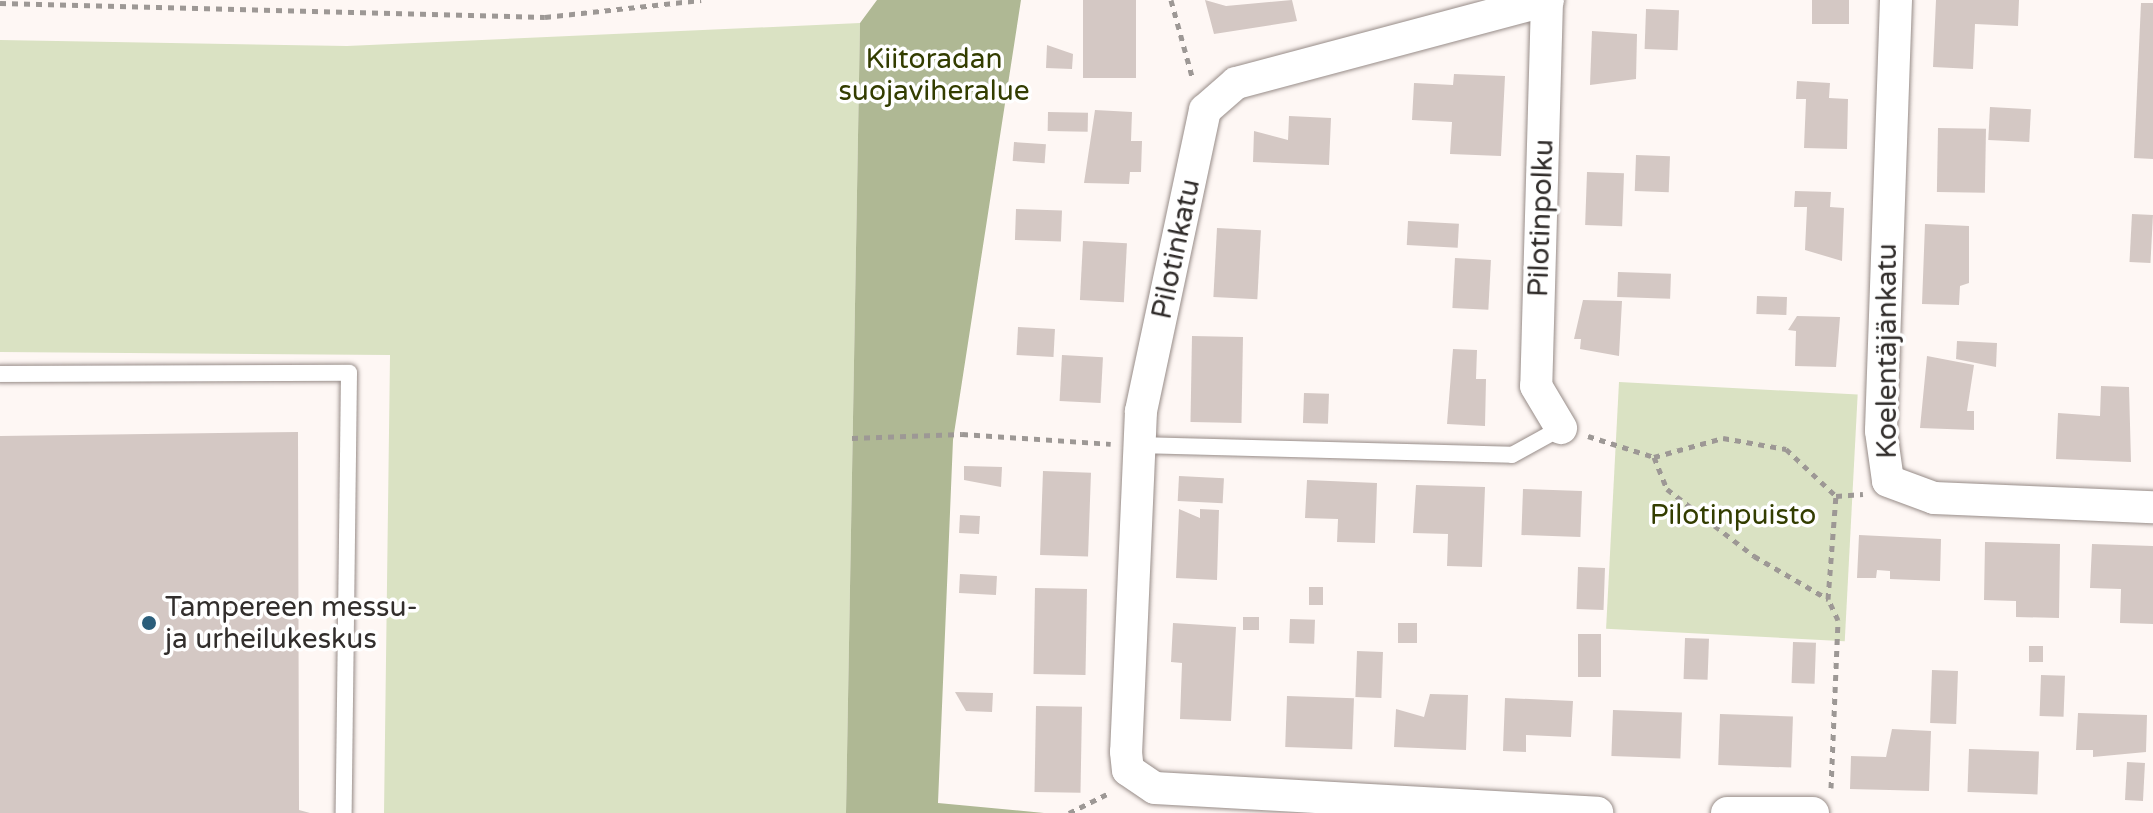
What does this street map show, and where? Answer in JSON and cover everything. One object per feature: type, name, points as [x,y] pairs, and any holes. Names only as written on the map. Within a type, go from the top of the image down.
[{"type":"street","points":[[1205,110],[1236,83],[1547,0]]},
{"type":"street","name":"Pilotinpolku","points":[[1547,0],[1536,386],[1561,428]]},
{"type":"street","name":"Koelentäjänkatu","points":[[1896,0],[1881,431],[1888,481],[1934,498],[2153,507]]},
{"type":"street","name":"Pilotinkatu","points":[[1132,766],[1128,445],[1205,110]]},
{"type":"street","points":[[1132,766],[1597,813]]},
{"type":"street","points":[[1727,813],[1822,808]]},
{"type":"lane","points":[[0,374],[349,373],[344,813]]},
{"type":"lane","points":[[1128,445],[1512,455],[1561,428]]},
{"type":"path","points":[[0,3],[114,3],[545,17],[701,0]]},
{"type":"path","points":[[1171,0],[1205,110]]},
{"type":"path","points":[[1561,428],[1654,457],[1723,438],[1786,449],[1836,496],[1866,494],[1888,481]]},
{"type":"path","points":[[852,438],[962,434],[1128,445]]},
{"type":"path","points":[[1654,457],[1667,489],[1754,556],[1828,599]]},
{"type":"path","points":[[1822,808],[1838,620],[1828,599],[1836,496]]},
{"type":"path","points":[[1069,813],[1132,766]]},
{"type":"green space","name":"Kiitoradan suojaviheralue","points":[[877,0],[1021,0],[953,440],[938,803],[1044,813],[846,813],[860,23]]},
{"type":"green space","points":[[860,23],[846,813],[384,813],[390,355],[0,352],[0,40],[347,46]]},
{"type":"green space","name":"Pilotinpuisto","points":[[1619,382],[1858,395],[1845,641],[1606,629]]},
{"type":"building","points":[[1083,0],[1136,0],[1136,78],[1083,78]]},
{"type":"building","points":[[1205,0],[1226,6],[1292,0],[1297,21],[1214,34]]},
{"type":"building","points":[[1812,0],[1849,0],[1849,24],[1812,24]]},
{"type":"building","points":[[1936,0],[2019,0],[2018,26],[1975,24],[1973,69],[1933,67]]},
{"type":"building","points":[[2141,3],[2153,3],[2153,159],[2134,158]]},
{"type":"building","points":[[1646,9],[1679,10],[1678,50],[1645,49]]},
{"type":"building","points":[[1592,31],[1637,34],[1636,79],[1590,85]]},
{"type":"building","points":[[1047,45],[1073,54],[1072,69],[1046,68]]},
{"type":"building","points":[[1454,74],[1505,76],[1501,156],[1450,154],[1452,122],[1412,120],[1414,83],[1453,85]]},
{"type":"building","points":[[1797,81],[1830,83],[1829,98],[1848,99],[1847,149],[1804,148],[1806,99],[1796,99]]},
{"type":"building","points":[[1990,107],[2031,109],[2029,142],[1988,140]]},
{"type":"building","points":[[1095,110],[1132,112],[1131,141],[1142,141],[1141,172],[1130,172],[1129,184],[1084,183]]},
{"type":"building","points":[[1048,112],[1088,113],[1088,132],[1048,131]]},
{"type":"building","points":[[1289,116],[1331,118],[1329,165],[1253,162],[1254,131],[1288,140]]},
{"type":"building","points":[[1938,128],[1986,129],[1985,193],[1937,192]]},
{"type":"building","points":[[1014,142],[1046,144],[1045,163],[1013,161]]},
{"type":"building","points":[[1636,155],[1670,156],[1669,192],[1635,191]]},
{"type":"building","points":[[1587,172],[1624,173],[1622,226],[1585,225]]},
{"type":"building","points":[[1795,191],[1831,192],[1830,207],[1844,208],[1842,261],[1805,250],[1807,207],[1794,207]]},
{"type":"building","points":[[1016,209],[1062,211],[1061,242],[1015,240]]},
{"type":"building","points":[[2132,214],[2153,215],[2150,263],[2129,262]]},
{"type":"building","points":[[1408,221],[1459,224],[1458,248],[1407,245]]},
{"type":"building","points":[[1925,224],[1969,226],[1969,283],[1960,286],[1959,305],[1922,304]]},
{"type":"building","points":[[1217,228],[1261,230],[1257,299],[1213,297]]},
{"type":"building","points":[[1083,241],[1127,243],[1124,302],[1080,300]]},
{"type":"building","points":[[1455,258],[1491,260],[1488,310],[1452,308]]},
{"type":"building","points":[[1618,272],[1671,274],[1670,299],[1617,297]]},
{"type":"building","points":[[1757,296],[1787,297],[1786,315],[1756,314]]},
{"type":"building","points":[[1583,300],[1622,301],[1619,356],[1580,349],[1581,339],[1574,339]]},
{"type":"building","points":[[1797,316],[1840,317],[1836,367],[1795,366],[1796,331],[1788,330]]},
{"type":"building","points":[[1018,327],[1055,329],[1053,357],[1017,355]]},
{"type":"building","points":[[1192,336],[1243,337],[1241,423],[1190,422]]},
{"type":"building","points":[[1957,341],[1997,343],[1996,367],[1956,359]]},
{"type":"building","points":[[1453,349],[1477,350],[1476,379],[1486,379],[1485,426],[1447,424]]},
{"type":"building","points":[[1062,355],[1103,357],[1101,403],[1060,401]]},
{"type":"building","points":[[1927,356],[1974,365],[1967,411],[1974,411],[1974,430],[1920,428]]},
{"type":"building","points":[[2101,386],[2129,387],[2131,462],[2056,459],[2058,413],[2100,416]]},
{"type":"building","points":[[1304,393],[1329,394],[1328,424],[1303,423]]},
{"type":"building","name":"Tampereen messu- ja urheilukeskus","points":[[298,432],[299,810],[310,813],[0,813],[0,436]]},
{"type":"building","points":[[964,466],[1002,467],[1001,487],[964,480]]},
{"type":"building","points":[[1043,471],[1091,473],[1088,557],[1040,555]]},
{"type":"building","points":[[1179,476],[1224,478],[1223,503],[1178,501]]},
{"type":"building","points":[[1307,480],[1377,483],[1375,543],[1337,542],[1338,519],[1305,518]]},
{"type":"building","points":[[1416,485],[1485,487],[1482,567],[1447,566],[1448,534],[1413,533]]},
{"type":"building","points":[[1523,489],[1582,491],[1580,537],[1521,535]]},
{"type":"building","points":[[1179,509],[1200,518],[1200,509],[1219,510],[1217,580],[1176,578]]},
{"type":"building","points":[[960,515],[980,516],[979,534],[959,533]]},
{"type":"building","points":[[1859,535],[1941,539],[1940,581],[1890,579],[1890,571],[1877,570],[1876,578],[1857,578]]},
{"type":"building","points":[[1985,542],[2060,544],[2059,618],[2016,617],[2016,601],[1984,600]]},
{"type":"building","points":[[2092,544],[2153,546],[2153,624],[2120,623],[2121,589],[2090,588]]},
{"type":"building","points":[[1578,567],[1605,568],[1604,610],[1577,609]]},
{"type":"building","points":[[960,574],[997,576],[996,595],[959,593]]},
{"type":"building","points":[[1309,587],[1323,587],[1323,605],[1309,605]]},
{"type":"building","points":[[1035,588],[1087,589],[1085,675],[1033,674]]},
{"type":"building","points":[[1243,617],[1259,617],[1259,630],[1243,630]]},
{"type":"building","points":[[1290,619],[1315,620],[1314,644],[1289,643]]},
{"type":"building","points":[[1173,623],[1236,627],[1231,721],[1180,719],[1182,663],[1171,662]]},
{"type":"building","points":[[1398,623],[1417,623],[1417,643],[1398,643]]},
{"type":"building","points":[[1578,634],[1601,634],[1601,677],[1578,677]]},
{"type":"building","points":[[1685,638],[1709,639],[1708,680],[1684,679]]},
{"type":"building","points":[[1793,642],[1816,643],[1815,684],[1792,683]]},
{"type":"building","points":[[2029,646],[2043,646],[2043,662],[2029,662]]},
{"type":"building","points":[[1357,651],[1383,652],[1381,698],[1355,697]]},
{"type":"building","points":[[1932,670],[1958,671],[1956,724],[1930,723]]},
{"type":"building","points":[[2041,675],[2065,676],[2064,717],[2040,716]]},
{"type":"building","points":[[955,692],[993,693],[992,712],[966,711]]},
{"type":"building","points":[[1430,694],[1468,695],[1466,750],[1394,747],[1396,709],[1424,717]]},
{"type":"building","points":[[1287,696],[1354,698],[1352,749],[1285,747]]},
{"type":"building","points":[[1505,698],[1573,701],[1571,737],[1526,735],[1526,752],[1503,751]]},
{"type":"building","points":[[1036,706],[1082,707],[1080,793],[1034,792]]},
{"type":"building","points":[[1613,710],[1682,712],[1680,758],[1611,756]]},
{"type":"building","points":[[2078,713],[2147,715],[2146,752],[2093,757],[2093,750],[2076,750]]},
{"type":"building","points":[[1720,714],[1793,717],[1791,768],[1718,765]]},
{"type":"building","points":[[1892,729],[1931,731],[1929,791],[1850,789],[1851,756],[1886,757]]},
{"type":"building","points":[[1969,749],[2039,751],[2037,794],[1967,792]]},
{"type":"building","points":[[2127,762],[2145,763],[2143,801],[2125,800]]},
{"type":"place","name":"Tampereen messu- ja urheilukeskus","points":[[149,623]]}]
